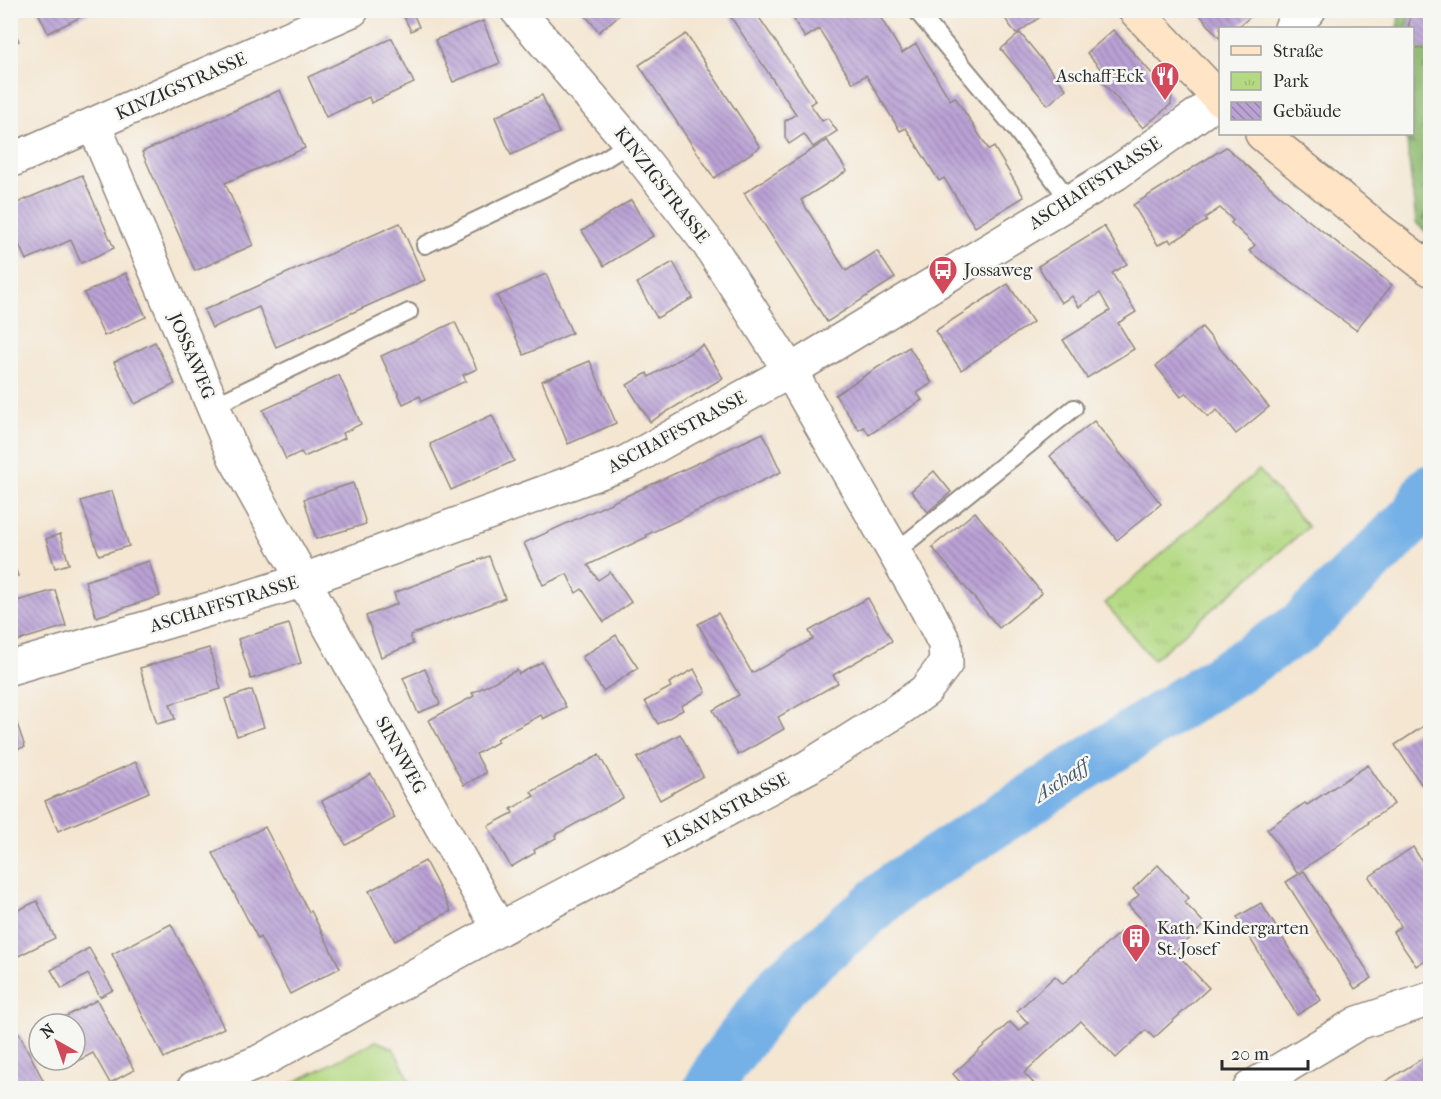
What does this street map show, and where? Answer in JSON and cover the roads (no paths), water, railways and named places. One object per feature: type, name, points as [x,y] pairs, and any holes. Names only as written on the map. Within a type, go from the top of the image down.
[{"type":"street","name":"KINZIGSTRASSE","points":[[10,161],[352,10]]},
{"type":"street","name":"KINZIGSTRASSE","points":[[517,10],[630,143],[708,243],[790,371]]},
{"type":"street","points":[[1136,10],[1219,98]]},
{"type":"street","points":[[1292,27],[1309,10]]},
{"type":"street","name":"ASCHAFFSTRASSE","points":[[10,668],[217,608],[304,580],[625,463],[790,371],[1115,174],[1219,100]]},
{"type":"street","name":"JOSSAWEG","points":[[94,125],[236,458],[304,580]]},
{"type":"street","points":[[1263,135],[1378,229],[1431,269]]},
{"type":"street","name":"ELSAVASTRASSE","points":[[194,1089],[259,1062],[499,930],[808,767],[925,691],[946,663],[945,644],[790,371]]},
{"type":"street","name":"SINNWEG","points":[[304,580],[499,930]]},
{"type":"street","points":[[1267,1084],[1358,1023],[1431,999]]},
{"type":"lane","points":[[916,10],[1013,126],[1070,201]]},
{"type":"lane","points":[[425,245],[603,160],[630,143]]},
{"type":"lane","points":[[213,406],[410,312]]},
{"type":"lane","points":[[894,553],[1074,408]]},
{"type":"waterway","name":"Aschaff","points":[[709,1088],[723,1063],[782,985],[899,884],[1301,627],[1415,516],[1430,490]]},
{"type":"place","name":"Aschaff-Eck","points":[[1165,102]]},
{"type":"place","name":"Jossaweg","points":[[943,296]]},
{"type":"place","name":"Kath. Kindergarten St. Josef","points":[[1136,964]]}]
